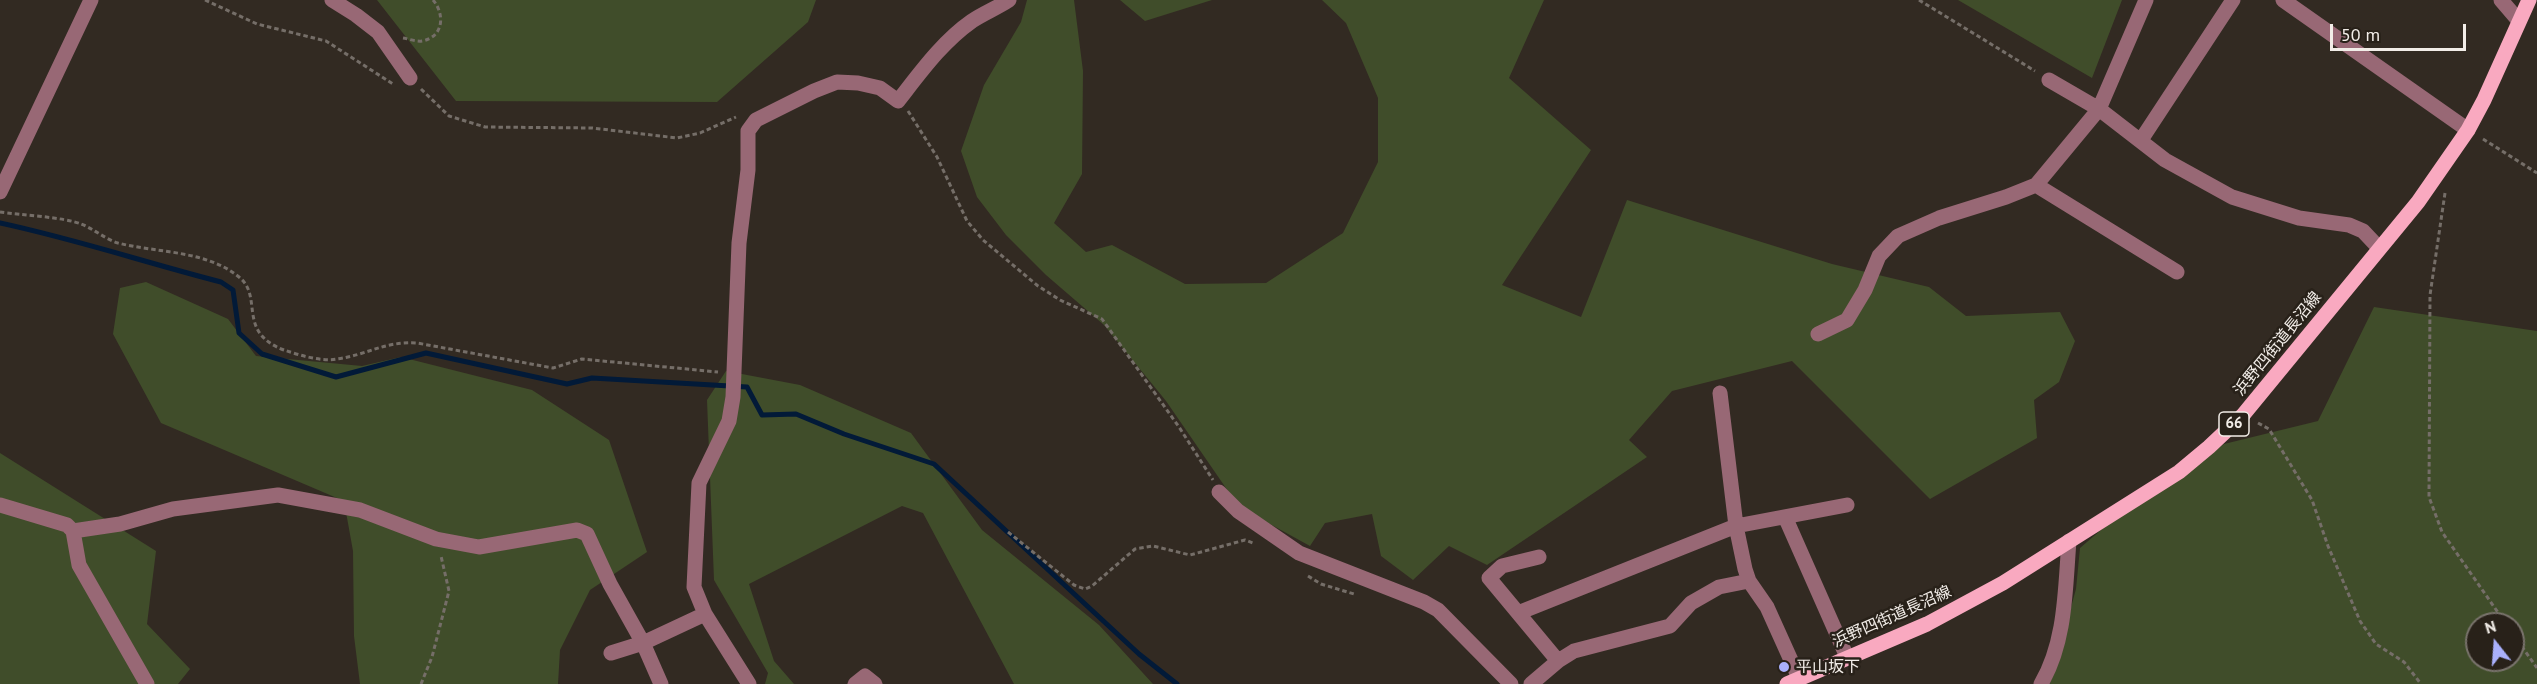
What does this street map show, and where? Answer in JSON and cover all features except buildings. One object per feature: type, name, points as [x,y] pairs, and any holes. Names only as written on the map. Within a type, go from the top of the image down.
[{"type":"main road","name":"浜野四街道長沼線","points":[[1793,681],[1927,624],[2003,583],[2179,472],[2243,415],[2418,202],[2445,164],[2468,130],[2529,0]]},
{"type":"street","points":[[0,192],[91,0]]},
{"type":"street","points":[[332,0],[378,32],[403,82]]},
{"type":"street","points":[[749,684],[705,614],[694,588],[699,483],[729,421],[735,373],[739,243],[748,170],[748,131],[756,120],[837,82],[858,83],[880,88],[897,101],[953,37],[972,21],[1009,0]]},
{"type":"street","points":[[1818,334],[1847,320],[1865,290],[1879,256],[1898,236],[1939,218],[2006,197],[2036,184],[2099,109],[2145,0]]},
{"type":"street","points":[[2141,140],[2233,0]]},
{"type":"street","points":[[2283,0],[2468,130]]},
{"type":"street","points":[[2501,0],[2519,21]]},
{"type":"street","points":[[2049,80],[2099,109],[2165,160],[2232,197],[2299,218],[2349,225],[2363,231],[2379,248]]},
{"type":"street","points":[[2036,184],[2177,272]]},
{"type":"street","points":[[1720,393],[1736,526],[1749,581],[1767,607],[1793,681]]},
{"type":"street","points":[[1219,492],[1238,511],[1299,553],[1424,602],[1438,610],[1511,684]]},
{"type":"street","points":[[73,531],[120,524],[173,509],[278,495],[360,510],[436,539],[479,547],[577,531],[587,534],[610,584],[643,643],[661,684]]},
{"type":"street","points":[[0,505],[67,525],[73,531],[79,565],[147,684]]},
{"type":"street","points":[[1518,613],[1736,526],[1786,519],[1847,505]]},
{"type":"street","points":[[1786,519],[1847,657]]},
{"type":"street","points":[[2041,684],[2056,650],[2063,619],[2069,541]]},
{"type":"street","points":[[1539,557],[1502,566],[1489,578],[1558,661]]},
{"type":"street","points":[[1531,684],[1558,661],[1574,651],[1670,626],[1691,603],[1719,587],[1749,581]]},
{"type":"street","points":[[610,653],[643,643],[705,614]]},
{"type":"street","points":[[855,684],[865,676],[875,684]]},
{"type":"path","points":[[204,0],[257,24],[326,41],[403,82],[448,116],[485,127],[592,128],[677,138],[700,133],[742,115],[756,120]]},
{"type":"path","points":[[378,32],[386,32],[421,42],[431,38],[439,30],[442,18],[440,9],[434,0]]},
{"type":"path","points":[[1919,0],[2049,80]]},
{"type":"path","points":[[897,101],[905,106],[937,157],[957,203],[983,240],[1038,286],[1060,300],[1102,319],[1206,467],[1219,492]]},
{"type":"path","points":[[2468,130],[2537,173]]},
{"type":"path","points":[[2445,164],[2448,176],[2430,295],[2429,497],[2442,532],[2498,612]]},
{"type":"path","points":[[0,212],[80,223],[115,242],[209,260],[234,273],[249,287],[252,319],[266,340],[283,350],[326,360],[348,357],[400,342],[417,343],[553,368],[582,359],[735,373]]},
{"type":"path","points":[[2243,415],[2269,429],[2312,500],[2328,546],[2360,621],[2376,644],[2404,662],[2421,684]]},
{"type":"path","points":[[1008,532],[1074,585],[1085,589],[1092,586],[1135,549],[1153,546],[1190,555],[1245,540],[1254,544]]},
{"type":"path","points":[[421,684],[432,657],[449,591],[436,539]]},
{"type":"path","points":[[1302,572],[1321,584],[1364,597]]},
{"type":"path","points":[[2525,651],[2537,668]]},
{"type":"green space","points":[[377,0],[816,0],[808,22],[717,102],[456,101]]},
{"type":"green space","points":[[1027,0],[1074,0],[1083,71],[1082,174],[1054,223],[1086,252],[1112,245],[1185,284],[1266,283],[1343,233],[1378,162],[1378,98],[1346,23],[1322,0],[1544,0],[1509,78],[1591,150],[1502,285],[1581,317],[1627,200],[1832,264],[1929,287],[1966,316],[2060,312],[2075,341],[2059,382],[2034,400],[2037,438],[1930,499],[1792,361],[1672,391],[1629,440],[1647,457],[1487,565],[1449,546],[1413,580],[1381,556],[1372,514],[1325,523],[1310,546],[1239,507],[1166,401],[1104,325],[1046,275],[1006,235],[977,197],[961,151],[984,85],[1021,22]]},
{"type":"green space","points":[[1120,0],[1212,0],[1145,21]]},
{"type":"green space","points":[[1958,0],[2122,0],[2092,78]]},
{"type":"green space","points":[[146,282],[228,319],[256,356],[362,366],[401,357],[532,390],[609,440],[647,552],[590,590],[560,650],[558,684],[360,684],[354,636],[353,551],[344,501],[161,423],[113,334],[120,288]]},
{"type":"green space","points":[[2374,307],[2537,331],[2537,684],[2050,684],[2076,589],[2080,548],[2116,517],[2224,444],[2318,421]]},
{"type":"green space","points":[[726,371],[800,385],[911,433],[982,530],[1099,625],[1153,684],[1014,684],[923,513],[902,506],[749,584],[774,661],[794,684],[765,684],[768,673],[714,580],[707,400]]},
{"type":"green space","points":[[0,453],[156,551],[147,624],[190,669],[178,684],[0,684]]},
{"type":"waterway","points":[[0,223],[56,236],[221,282],[233,290],[239,333],[262,354],[336,377],[426,353],[567,384],[592,378],[747,387],[762,415],[796,414],[844,434],[934,464],[1139,654],[1177,684]]},
{"type":"place","name":"平山坂下","points":[[1784,667]]}]
